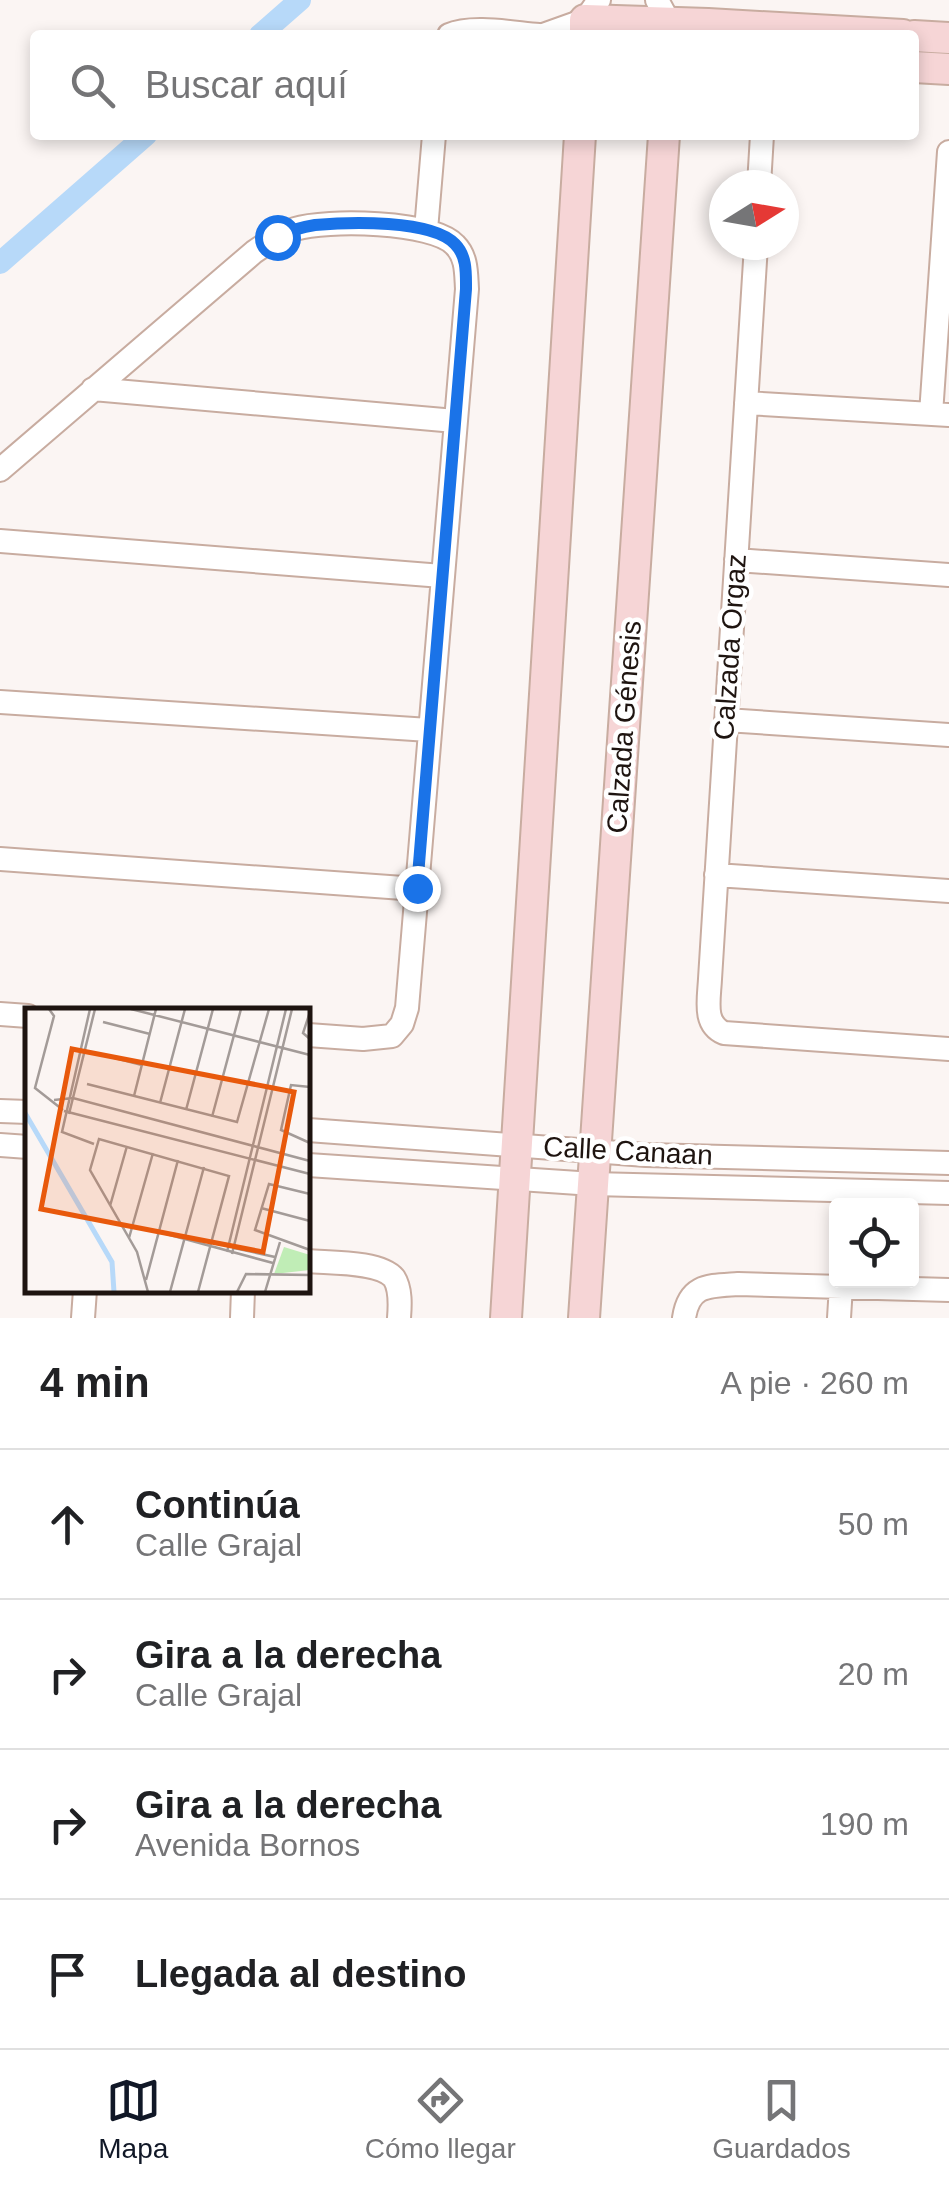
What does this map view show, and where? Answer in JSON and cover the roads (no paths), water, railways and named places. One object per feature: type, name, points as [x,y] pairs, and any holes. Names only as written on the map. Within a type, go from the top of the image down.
[{"type":"street","points":[[555,30],[590,18],[814,30]]},
{"type":"street","points":[[919,36],[949,38]]},
{"type":"street","points":[[919,67],[949,69]]},
{"type":"street","points":[[426,230],[434,140]]},
{"type":"street","points":[[506,1318],[580,140]]},
{"type":"street","name":"Calzada Génesis","points":[[584,1318],[664,140]]},
{"type":"street","points":[[760,170],[762,140]]},
{"type":"street","points":[[746,403],[940,415],[949,152]]},
{"type":"street","points":[[0,470],[254,252],[295,229],[342,224],[426,230],[441,234],[463,256],[466,289],[408,997],[402,1024],[392,1036],[363,1040],[310,1036]]},
{"type":"street","name":"Calzada Orgaz","points":[[755,260],[710,1020],[718,1031],[733,1034],[949,1048]]},
{"type":"street","points":[[93,389],[455,421]]},
{"type":"street","points":[[0,541],[442,576]]},
{"type":"street","points":[[736,560],[949,575]]},
{"type":"street","points":[[0,702],[429,730]]},
{"type":"street","points":[[726,720],[949,734]]},
{"type":"street","points":[[0,859],[417,888]]},
{"type":"street","points":[[716,875],[949,891]]},
{"type":"street","points":[[0,1014],[25,1016]]},
{"type":"street","points":[[0,1110],[25,1112]]},
{"type":"street","name":"Calle Canaan","points":[[310,1130],[646,1155],[949,1163]]},
{"type":"street","points":[[0,1146],[25,1147]]},
{"type":"street","name":"Calle Canaan","points":[[310,1165],[593,1184],[949,1193]]},
{"type":"street","points":[[310,1261],[380,1269],[393,1277],[399,1291],[399,1313]]},
{"type":"street","points":[[684,1314],[689,1297],[700,1289],[719,1285],[829,1286]]},
{"type":"street","points":[[839,1318],[841,1288]]},
{"type":"street","points":[[895,1288],[949,1290]]},
{"type":"street","points":[[83,1318],[85,1293]]},
{"type":"street","points":[[242,1318],[244,1293]]},
{"type":"waterway","points":[[266,30],[300,0]]},
{"type":"waterway","points":[[0,263],[140,140]]}]
